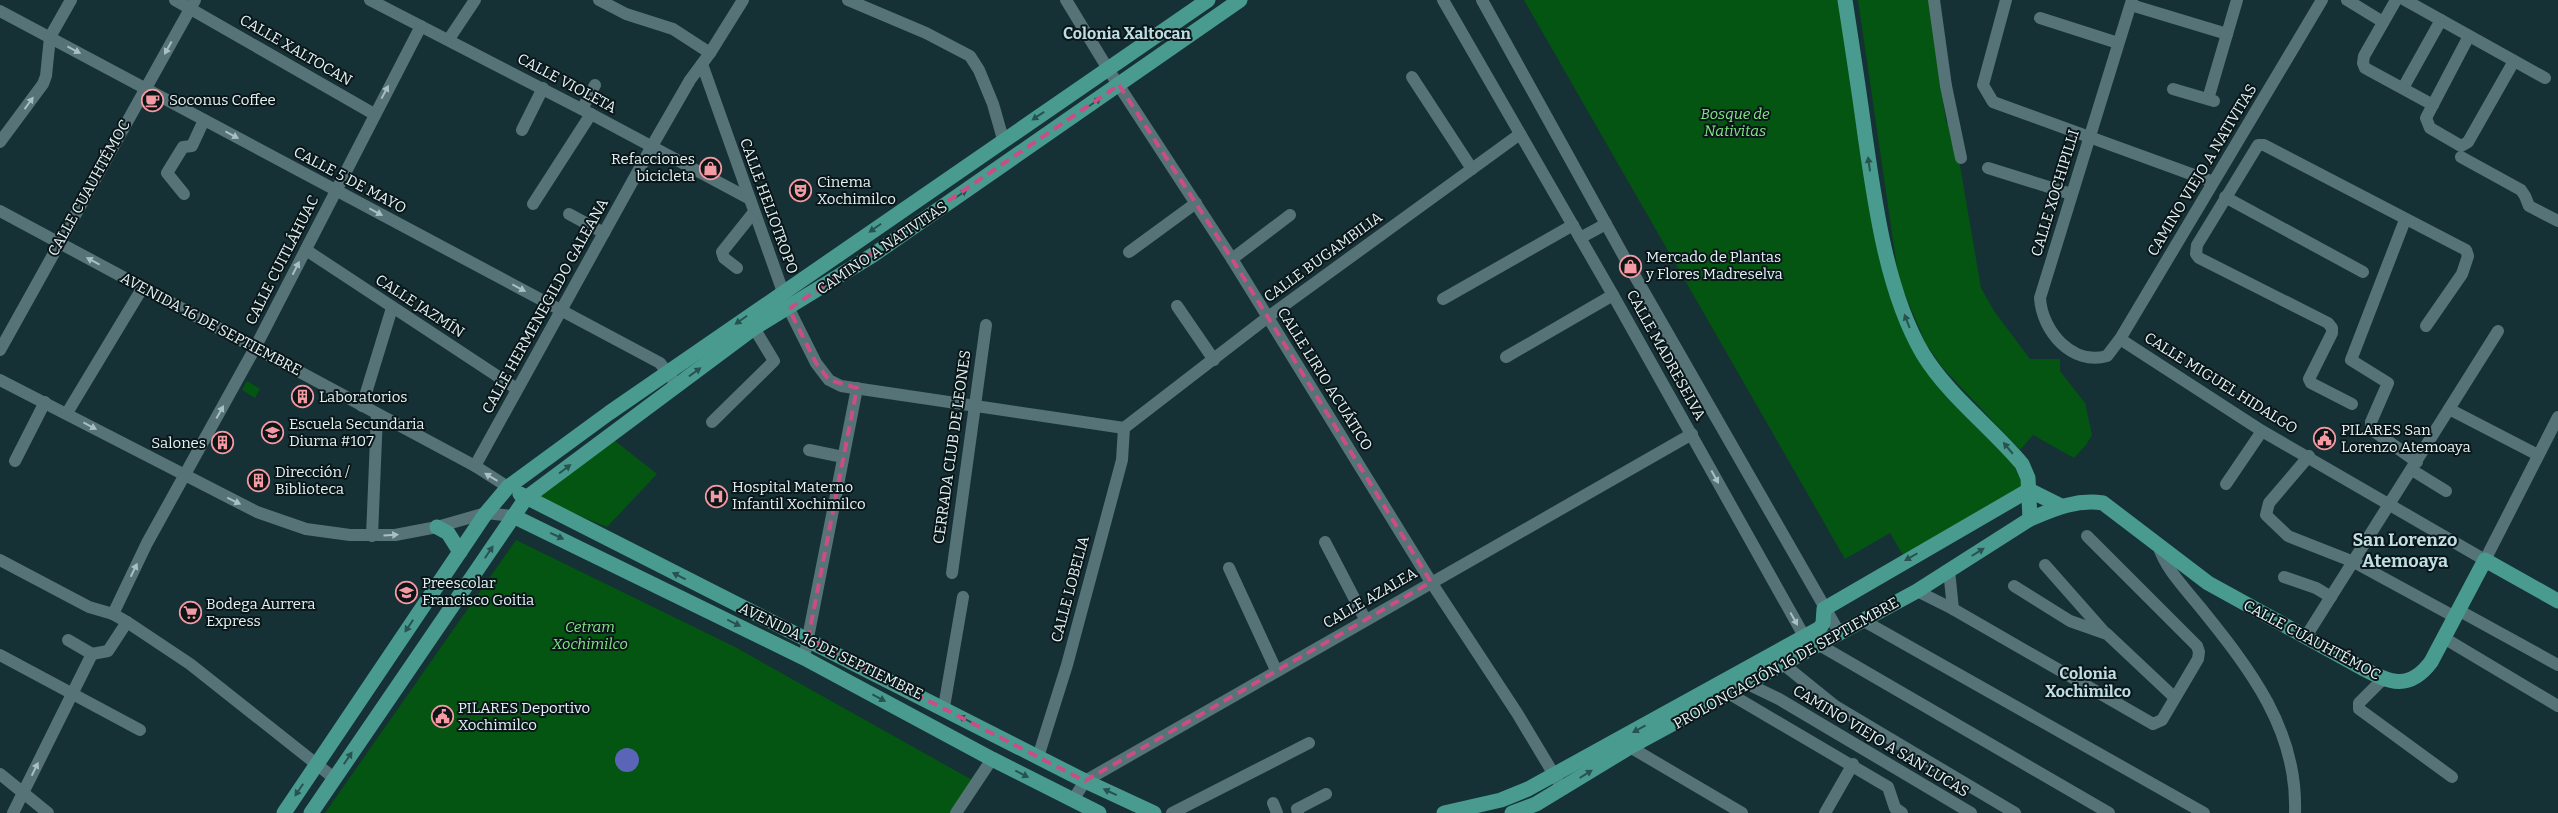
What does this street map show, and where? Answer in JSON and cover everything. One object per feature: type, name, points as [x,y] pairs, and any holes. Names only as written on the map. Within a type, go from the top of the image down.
[{"type":"main road","name":"CAMINO A NATIVITAS","points":[[284,813],[486,513],[508,487],[668,371],[1003,139],[1208,0]]},
{"type":"main road","name":"CAMINO A NATIVITAS","points":[[311,813],[526,498],[754,328],[788,309],[873,255],[1240,0]]},
{"type":"main road","points":[[1845,0],[1872,186],[1885,250],[1902,308],[1911,331],[1936,372],[2022,464],[2028,478],[2030,490],[2030,519]]},
{"type":"main road","points":[[609,413],[619,427]]},
{"type":"main road","name":"AVENIDA 16 DE SEPTIEMBRE","points":[[508,487],[710,592],[944,707],[1085,781],[1154,813]]},
{"type":"main road","points":[[2030,490],[2061,506]]},
{"type":"main road","points":[[1824,609],[2030,490]]},
{"type":"main road","name":"CALLE CUAUHTÉMOC","points":[[2030,519],[2061,506],[2088,502],[2103,503],[2208,583],[2305,638],[2383,679],[2402,682],[2419,675],[2431,662],[2485,560]]},
{"type":"main road","name":"AVENIDA 16 DE SEPTIEMBRE","points":[[513,516],[640,576],[804,658],[992,759],[1099,813]]},
{"type":"main road","name":"PROLONGACIÓN 16 DE SEPTIEMBRE","points":[[1444,813],[1501,800],[1558,782],[1630,747],[1917,591],[2030,519]]},
{"type":"main road","points":[[437,527],[448,533],[460,552]]},
{"type":"main road","points":[[2485,560],[2558,601]]},
{"type":"main road","points":[[640,576],[649,561]]},
{"type":"main road","points":[[702,607],[710,592]]},
{"type":"main road","name":"PROLONGACIÓN 16 DE SEPTIEMBRE","points":[[1512,813],[1536,804],[1558,782],[1820,628],[1823,623],[1824,609]]},
{"type":"street","points":[[0,142],[43,84],[46,76],[50,37],[71,0]]},
{"type":"street","name":"CALLE XALTOCAN","points":[[175,0],[192,4],[374,114]]},
{"type":"street","name":"CALLE VIOLETA","points":[[370,0],[543,88],[748,198]]},
{"type":"street","points":[[449,40],[475,0]]},
{"type":"street","points":[[599,0],[626,14],[673,30],[710,52]]},
{"type":"street","name":"CALLE HERMENEGILDO GALEANA","points":[[475,466],[652,146],[743,0]]},
{"type":"street","points":[[848,0],[926,33],[970,56],[979,70],[993,104],[1003,139]]},
{"type":"street","name":"CALLE LIRIO ACUÁTICO","points":[[1066,0],[1108,69],[1232,259],[1431,582],[1517,713],[1558,782]]},
{"type":"street","name":"CALLE MADRESELVA","points":[[1443,0],[1692,434],[1804,636]]},
{"type":"street","name":"CALLE MADRESELVA","points":[[1482,0],[1606,224],[1824,609],[1840,634]]},
{"type":"street","points":[[1934,0],[1946,86],[1961,158]]},
{"type":"street","points":[[2006,0],[1983,85],[1993,102],[2213,182]]},
{"type":"street","points":[[2174,89],[2211,100],[2237,0]]},
{"type":"street","name":"CAMINO VIEJO A NATIVITAS","points":[[2107,356],[2120,339],[2322,0]]},
{"type":"street","points":[[2346,0],[2383,22]]},
{"type":"street","points":[[2396,0],[2363,64],[2365,68],[2433,105]]},
{"type":"street","points":[[2405,0],[2545,78]]},
{"type":"street","points":[[2131,2],[2227,34]]},
{"type":"street","name":"CALLE XOCHIPILLI","points":[[2107,356],[2086,358],[2072,353],[2044,321],[2040,298],[2131,2]]},
{"type":"street","name":"CALLE CUAUHTÉMOC","points":[[0,350],[192,4]]},
{"type":"street","name":"CALLE 5 DE MAYO","points":[[0,11],[146,87],[204,120],[660,363],[677,385]]},
{"type":"street","points":[[2040,18],[2118,43]]},
{"type":"street","points":[[2403,88],[2441,20]]},
{"type":"street","name":"CALLE CUITLÁHUAC","points":[[113,614],[147,543],[255,348],[421,26]]},
{"type":"street","points":[[2469,36],[2426,122],[2430,128],[2461,146],[2468,142],[2514,61]]},
{"type":"street","name":"CALLE HELIOTROPO","points":[[702,64],[788,309],[816,363],[829,380],[841,386],[1124,428]]},
{"type":"street","points":[[1412,77],[1472,169]]},
{"type":"street","points":[[533,204],[586,111],[596,85]]},
{"type":"street","points":[[522,130],[543,88]]},
{"type":"street","points":[[184,194],[166,173],[183,147],[192,146],[204,120]]},
{"type":"street","name":"CALLE BUGAMBILIA","points":[[1124,428],[1268,317],[1520,134]]},
{"type":"street","points":[[2352,404],[2311,383],[2309,379],[2332,333],[2332,328],[2328,323],[2199,258],[2196,254],[2197,245],[2224,197],[2258,144],[2264,145],[2405,220],[2466,250],[2468,256],[2462,274],[2426,326]]},
{"type":"street","points":[[2461,157],[2521,190],[2526,196],[2529,206],[2558,221]]},
{"type":"street","points":[[1988,168],[2071,194]]},
{"type":"street","points":[[2224,197],[2363,272]]},
{"type":"street","points":[[1129,252],[1196,203]]},
{"type":"street","name":"AVENIDA 16 DE SEPTIEMBRE","points":[[0,211],[475,466]]},
{"type":"street","points":[[737,268],[724,258],[722,252],[754,212]]},
{"type":"street","points":[[569,214],[604,233]]},
{"type":"street","points":[[1232,259],[1290,215]]},
{"type":"street","points":[[2405,220],[2351,360],[2388,383],[2371,422],[2372,429],[2446,491]]},
{"type":"street","points":[[1580,238],[1606,224]]},
{"type":"street","points":[[1443,299],[1573,226]]},
{"type":"street","name":"CALLE JAZMÍN","points":[[306,250],[517,389]]},
{"type":"street","points":[[67,413],[143,287]]},
{"type":"street","points":[[1506,357],[1613,295]]},
{"type":"street","points":[[1177,306],[1214,360]]},
{"type":"street","points":[[362,406],[392,308]]},
{"type":"street","name":"CERRADA CLUB DE LEONES","points":[[952,573],[973,407],[986,325]]},
{"type":"street","points":[[712,422],[774,361],[754,328]]},
{"type":"street","points":[[2305,638],[2415,466],[2498,331]]},
{"type":"street","name":"CALLE MIGUEL HIDALGO","points":[[2120,339],[2262,430],[2485,560]]},
{"type":"street","points":[[0,380],[67,413],[184,476],[257,512],[284,522],[330,533],[372,536],[396,535],[437,527],[486,513],[513,516]]},
{"type":"street","points":[[804,658],[857,388]]},
{"type":"street","points":[[15,461],[45,402]]},
{"type":"street","points":[[2449,409],[2538,455]]},
{"type":"street","points":[[372,536],[377,414]]},
{"type":"street","name":"CALLE CUAUHTÉMOC","points":[[2485,560],[2558,417]]},
{"type":"street","name":"CALLE LOBELIA","points":[[1038,757],[1067,665],[1122,460],[1124,428]]},
{"type":"street","points":[[2226,484],[2262,430]]},
{"type":"street","name":"CALLE AZALEA","points":[[1073,800],[1085,781],[1276,670],[1692,434]]},
{"type":"street","points":[[809,450],[843,457]]},
{"type":"street","points":[[2309,456],[2269,503],[2266,515],[2288,536],[2354,562],[2558,665]]},
{"type":"street","points":[[475,466],[508,487]]},
{"type":"street","points":[[1917,591],[1953,609],[2153,724],[2162,720],[2198,659],[2199,652],[2197,646],[2087,536]]},
{"type":"street","points":[[1325,542],[1365,620]]},
{"type":"street","points":[[2158,545],[2169,570],[2216,627],[2256,683],[2280,724],[2292,764],[2295,813]]},
{"type":"street","points":[[0,560],[89,607],[113,614],[127,622],[190,664],[334,778]]},
{"type":"street","points":[[2045,566],[2107,634],[2174,697]]},
{"type":"street","points":[[1228,568],[1276,670]]},
{"type":"street","points":[[1949,570],[1953,609]]},
{"type":"street","points":[[2284,577],[2316,588],[2331,597]]},
{"type":"street","points":[[2014,586],[2070,621],[2107,634]]},
{"type":"street","points":[[944,707],[963,597]]},
{"type":"street","points":[[1864,621],[2204,813]]},
{"type":"street","points":[[68,640],[92,654],[108,651],[127,622]]},
{"type":"street","points":[[1804,636],[2109,813]]},
{"type":"street","points":[[2444,638],[2558,706]]},
{"type":"street","points":[[0,654],[140,730]]},
{"type":"street","points":[[13,813],[92,654]]},
{"type":"street","points":[[1783,664],[1835,706],[2015,813]]},
{"type":"street","points":[[2383,679],[2358,707],[2452,777]]},
{"type":"street","name":"CAMINO VIEJO A SAN LUCAS","points":[[1748,684],[1779,699],[1971,813]]},
{"type":"street","points":[[1730,694],[1853,764],[1888,787],[1895,808],[1902,813]]},
{"type":"street","points":[[1172,813],[1310,743]]},
{"type":"street","points":[[1630,747],[1742,813]]},
{"type":"street","points":[[956,813],[992,759]]},
{"type":"street","points":[[1826,813],[1853,764]]},
{"type":"street","points":[[0,774],[48,813]]},
{"type":"street","points":[[1298,813],[1297,808],[1326,794]]},
{"type":"highlighted area","points":[[1119,85],[1232,259],[1431,582],[1085,781],[808,639],[857,388],[829,380],[816,363],[789,309]]},
{"type":"green space","name":"Bosque de Nativitas","points":[[1524,0],[1844,0],[1901,323],[2012,460],[2023,485],[1903,555],[1890,533],[1845,559]]},
{"type":"green space","points":[[1858,0],[1929,0],[1946,122],[1950,125],[1959,160],[1981,288],[1994,311],[2030,359],[2060,359],[2060,371],[2085,403],[2092,435],[2074,458],[2033,435],[2020,450],[1942,367],[1926,344],[1901,285],[1897,267]]},
{"type":"green space","points":[[247,381],[260,389],[255,398],[242,390]]},
{"type":"green space","points":[[615,441],[657,474],[607,527],[534,497]]},
{"type":"green space","name":"Cetram Xochimilco","points":[[516,540],[735,647],[974,781],[952,813],[325,813]]},
{"type":"water","points":[[627,748],[632,749],[638,755],[638,765],[632,771],[627,772],[622,771],[616,765],[615,760],[616,755],[622,749]]},
{"type":"place","name":"Soconus Coffee","points":[[153,100]]},
{"type":"place","name":"Refacciones bicicleta","points":[[711,168]]},
{"type":"place","name":"Cinema Xochimilco","points":[[801,191]]},
{"type":"place","name":"Mercado de Plantas y Flores Madreselva","points":[[1630,266]]},
{"type":"place","name":"Laboratorios","points":[[303,397]]},
{"type":"place","name":"Escuela Secundaria Diurna #107","points":[[273,433]]},
{"type":"place","name":"PILARES San Lorenzo Atemoaya","points":[[2325,439]]},
{"type":"place","name":"Salones","points":[[222,443]]},
{"type":"place","name":"Dirección / Biblioteca","points":[[259,481]]},
{"type":"place","name":"Hospital Materno Infantil Xochimilco","points":[[716,496]]},
{"type":"place","name":"Preescolar Francisco Goitia","points":[[406,592]]},
{"type":"place","name":"Bodega Aurrera Express","points":[[190,613]]},
{"type":"place","name":"PILARES Deportivo Xochimilco","points":[[442,717]]},
{"type":"district","name":"Colonia Xaltocan","points":[[1127,33]]},
{"type":"district","name":"San Lorenzo Atemoaya","points":[[2405,550]]},
{"type":"district","name":"Colonia Xochimilco","points":[[2088,682]]}]
